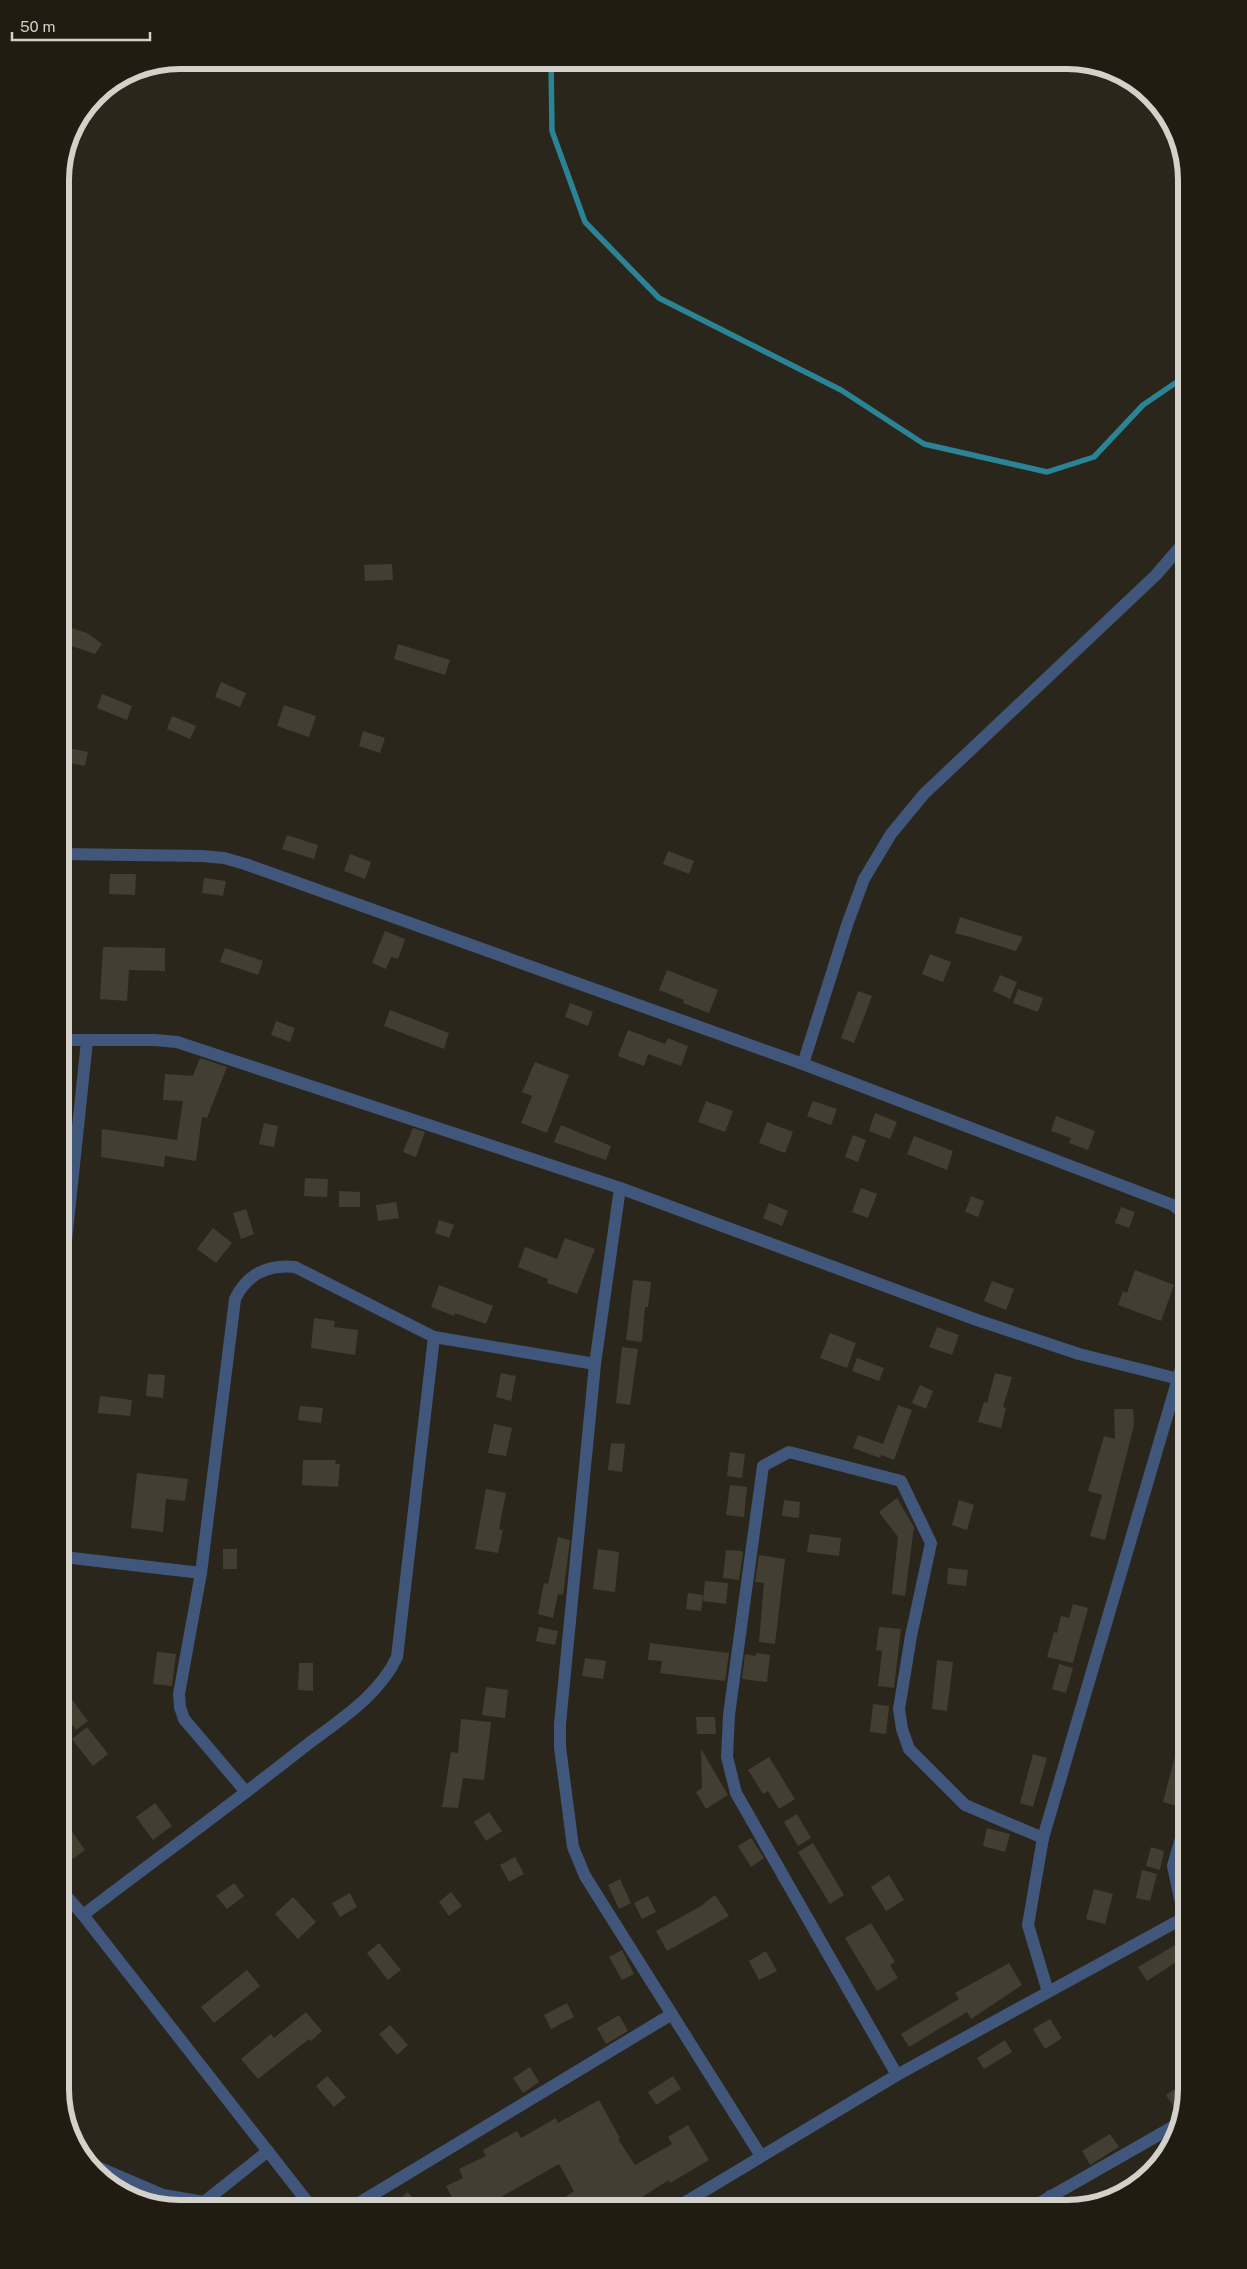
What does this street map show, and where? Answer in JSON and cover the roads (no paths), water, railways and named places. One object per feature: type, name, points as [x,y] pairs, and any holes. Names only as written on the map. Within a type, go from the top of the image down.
[{"type":"street","points":[[803,1064],[848,922],[864,879],[891,834],[924,794],[1156,575],[1178,549]]},
{"type":"street","points":[[69,854],[202,856],[231,860],[803,1064],[1173,1206],[1178,1210]]},
{"type":"street","points":[[69,1040],[155,1040],[177,1042],[620,1188],[977,1320],[1079,1354],[1178,1379]]},
{"type":"street","points":[[69,1212],[87,1040]]},
{"type":"street","points":[[620,1188],[595,1364],[560,1724],[560,1747],[573,1847],[577,1861],[761,2156]]},
{"type":"street","points":[[246,1792],[184,1719],[180,1707],[179,1694],[201,1573],[235,1299],[241,1286],[253,1275],[268,1268],[280,1265],[295,1267],[434,1337],[595,1364]]},
{"type":"street","points":[[83,1915],[246,1792],[364,1699],[390,1673],[397,1658],[434,1337]]},
{"type":"street","points":[[1048,1992],[1028,1925],[1043,1838],[1178,1382]]},
{"type":"street","points":[[897,2075],[736,1793],[727,1758],[729,1715],[763,1466],[790,1452],[901,1482],[931,1543],[911,1636],[899,1709],[902,1729],[909,1749],[966,1805],[1043,1838]]},
{"type":"street","points":[[69,1557],[201,1573]]},
{"type":"street","points":[[1178,1848],[1173,1866],[1178,1885]]},
{"type":"street","points":[[69,1899],[306,2200]]},
{"type":"street","points":[[689,2200],[897,2075],[1178,1920]]},
{"type":"street","points":[[364,2200],[672,2014]]},
{"type":"street","points":[[1044,2200],[1171,2128]]},
{"type":"street","points":[[207,2200],[268,2151]]},
{"type":"street","points":[[103,2169],[162,2196],[190,2200]]},
{"type":"street","points":[[1050,2196],[1052,2200]]},
{"type":"waterway","points":[[551,69],[552,131],[585,222],[659,298],[841,390],[924,444],[1047,472],[1094,457],[1143,405],[1178,381]]}]
